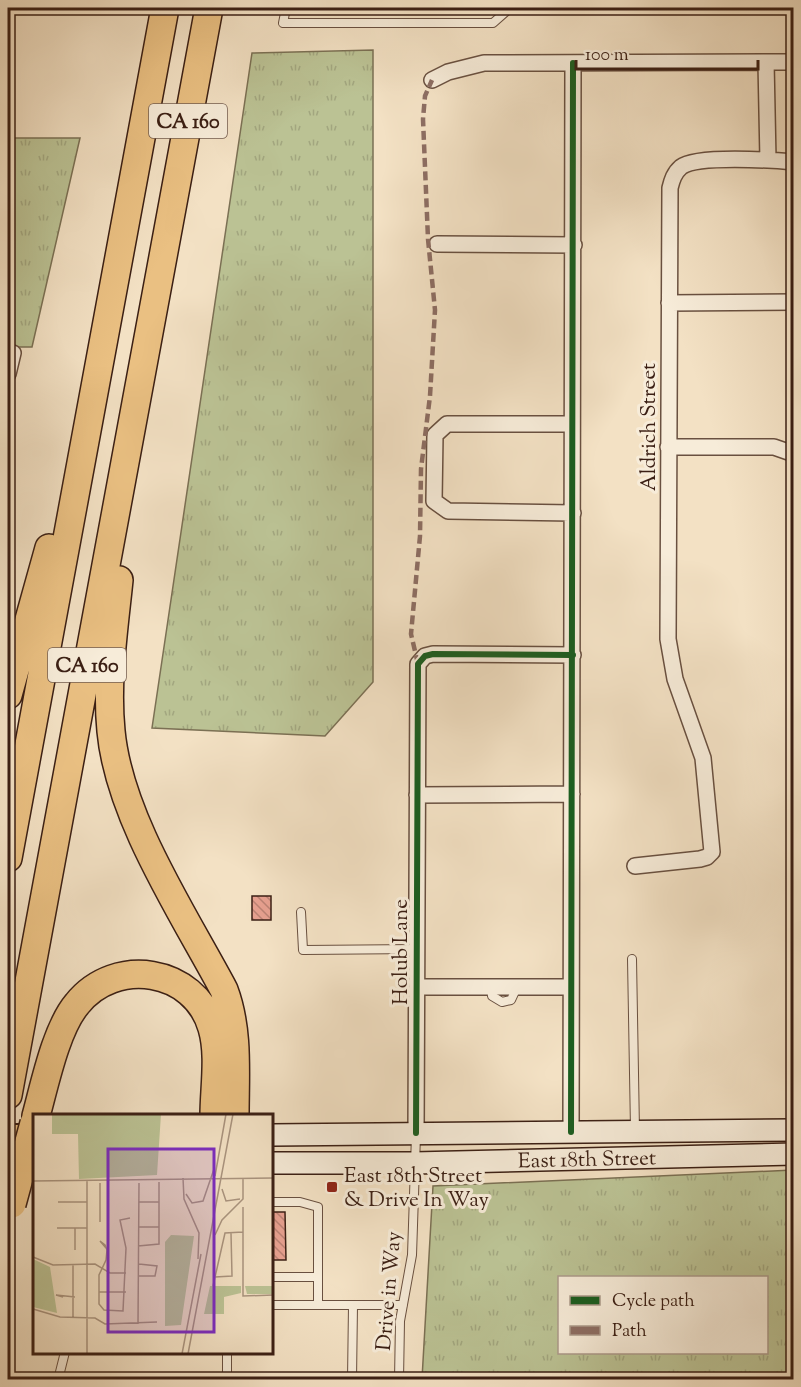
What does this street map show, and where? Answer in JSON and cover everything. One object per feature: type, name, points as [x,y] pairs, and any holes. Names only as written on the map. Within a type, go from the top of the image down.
[{"type":"highway","name":"CA 160","points":[[8,858],[165,8]]},
{"type":"highway","name":"CA 160","points":[[8,1095],[209,8]]},
{"type":"highway","points":[[167,234],[165,304],[131,476],[112,661],[111,730],[118,771],[130,810],[224,990],[230,1008],[235,1043],[235,1114]]},
{"type":"highway","points":[[8,695],[94,388]]},
{"type":"highway","points":[[38,1112],[60,1039],[76,1005],[104,981],[136,973],[171,980],[198,1001],[206,1015],[212,1029],[215,1048],[214,1114]]},
{"type":"highway","points":[[10,1212],[33,1130]]},
{"type":"main road","name":"East 18th Street","points":[[273,1135],[793,1130]]},
{"type":"main road","points":[[8,1136],[33,1136]]},
{"type":"main road","name":"East 18th Street","points":[[273,1163],[414,1163],[794,1155]]},
{"type":"main road","points":[[8,1167],[33,1166]]},
{"type":"street","points":[[766,62],[768,160],[794,162]]},
{"type":"street","points":[[432,80],[448,72],[484,63],[794,62]]},
{"type":"street","points":[[571,1132],[573,63]]},
{"type":"street","name":"Aldrich Street","points":[[635,866],[700,859],[712,852],[706,773],[669,658],[670,188],[674,175],[692,162],[768,160]]},
{"type":"street","points":[[437,244],[574,245]]},
{"type":"street","points":[[669,303],[794,302]]},
{"type":"street","points":[[8,374],[13,353]]},
{"type":"street","points":[[572,424],[447,424],[435,435],[434,501],[448,512],[573,513]]},
{"type":"street","points":[[668,447],[774,447],[794,454]]},
{"type":"street","name":"Holub Lane","points":[[416,1133],[417,664],[425,656],[433,654],[573,655]]},
{"type":"street","points":[[417,795],[572,794]]},
{"type":"street","points":[[417,987],[571,987]]},
{"type":"lane","points":[[286,8],[283,23],[493,23],[510,8]]},
{"type":"lane","points":[[301,912],[303,950],[417,949]]},
{"type":"lane","points":[[632,958],[634,1132]]},
{"type":"lane","points":[[793,1130],[794,1093]]},
{"type":"lane","name":"Drive in Way","points":[[399,1380],[400,1321],[412,1255],[416,1133]]},
{"type":"lane","points":[[273,1202],[300,1202],[318,1207],[318,1305]]},
{"type":"lane","points":[[273,1277],[318,1277]]},
{"type":"lane","points":[[273,1305],[402,1305]]},
{"type":"lane","points":[[352,1380],[353,1305]]},
{"type":"lane","points":[[58,1380],[65,1354]]},
{"type":"lane","points":[[227,1354],[227,1380]]},
{"type":"green space","points":[[373,50],[373,682],[325,736],[152,728],[252,53]]},
{"type":"green space","points":[[8,138],[80,138],[32,347],[8,347]]},
{"type":"green space","points":[[793,1170],[793,1379],[422,1379],[433,1186]]},
{"type":"building","points":[[252,896],[271,896],[271,920],[252,920]]},
{"type":"building","points":[[273,1212],[285,1212],[286,1260],[273,1260]]},
{"type":"marked path","points":[[418,664],[411,634],[420,536],[421,469],[430,396],[435,310],[428,239],[423,119],[425,96],[432,80]]},
{"type":"cycle path","points":[[571,1132],[573,63]]},
{"type":"cycle path","points":[[416,1133],[418,664],[425,656],[433,654],[573,655]]},
{"type":"place","name":"East 18th Street & Drive In Way","points":[[332,1187]]}]
